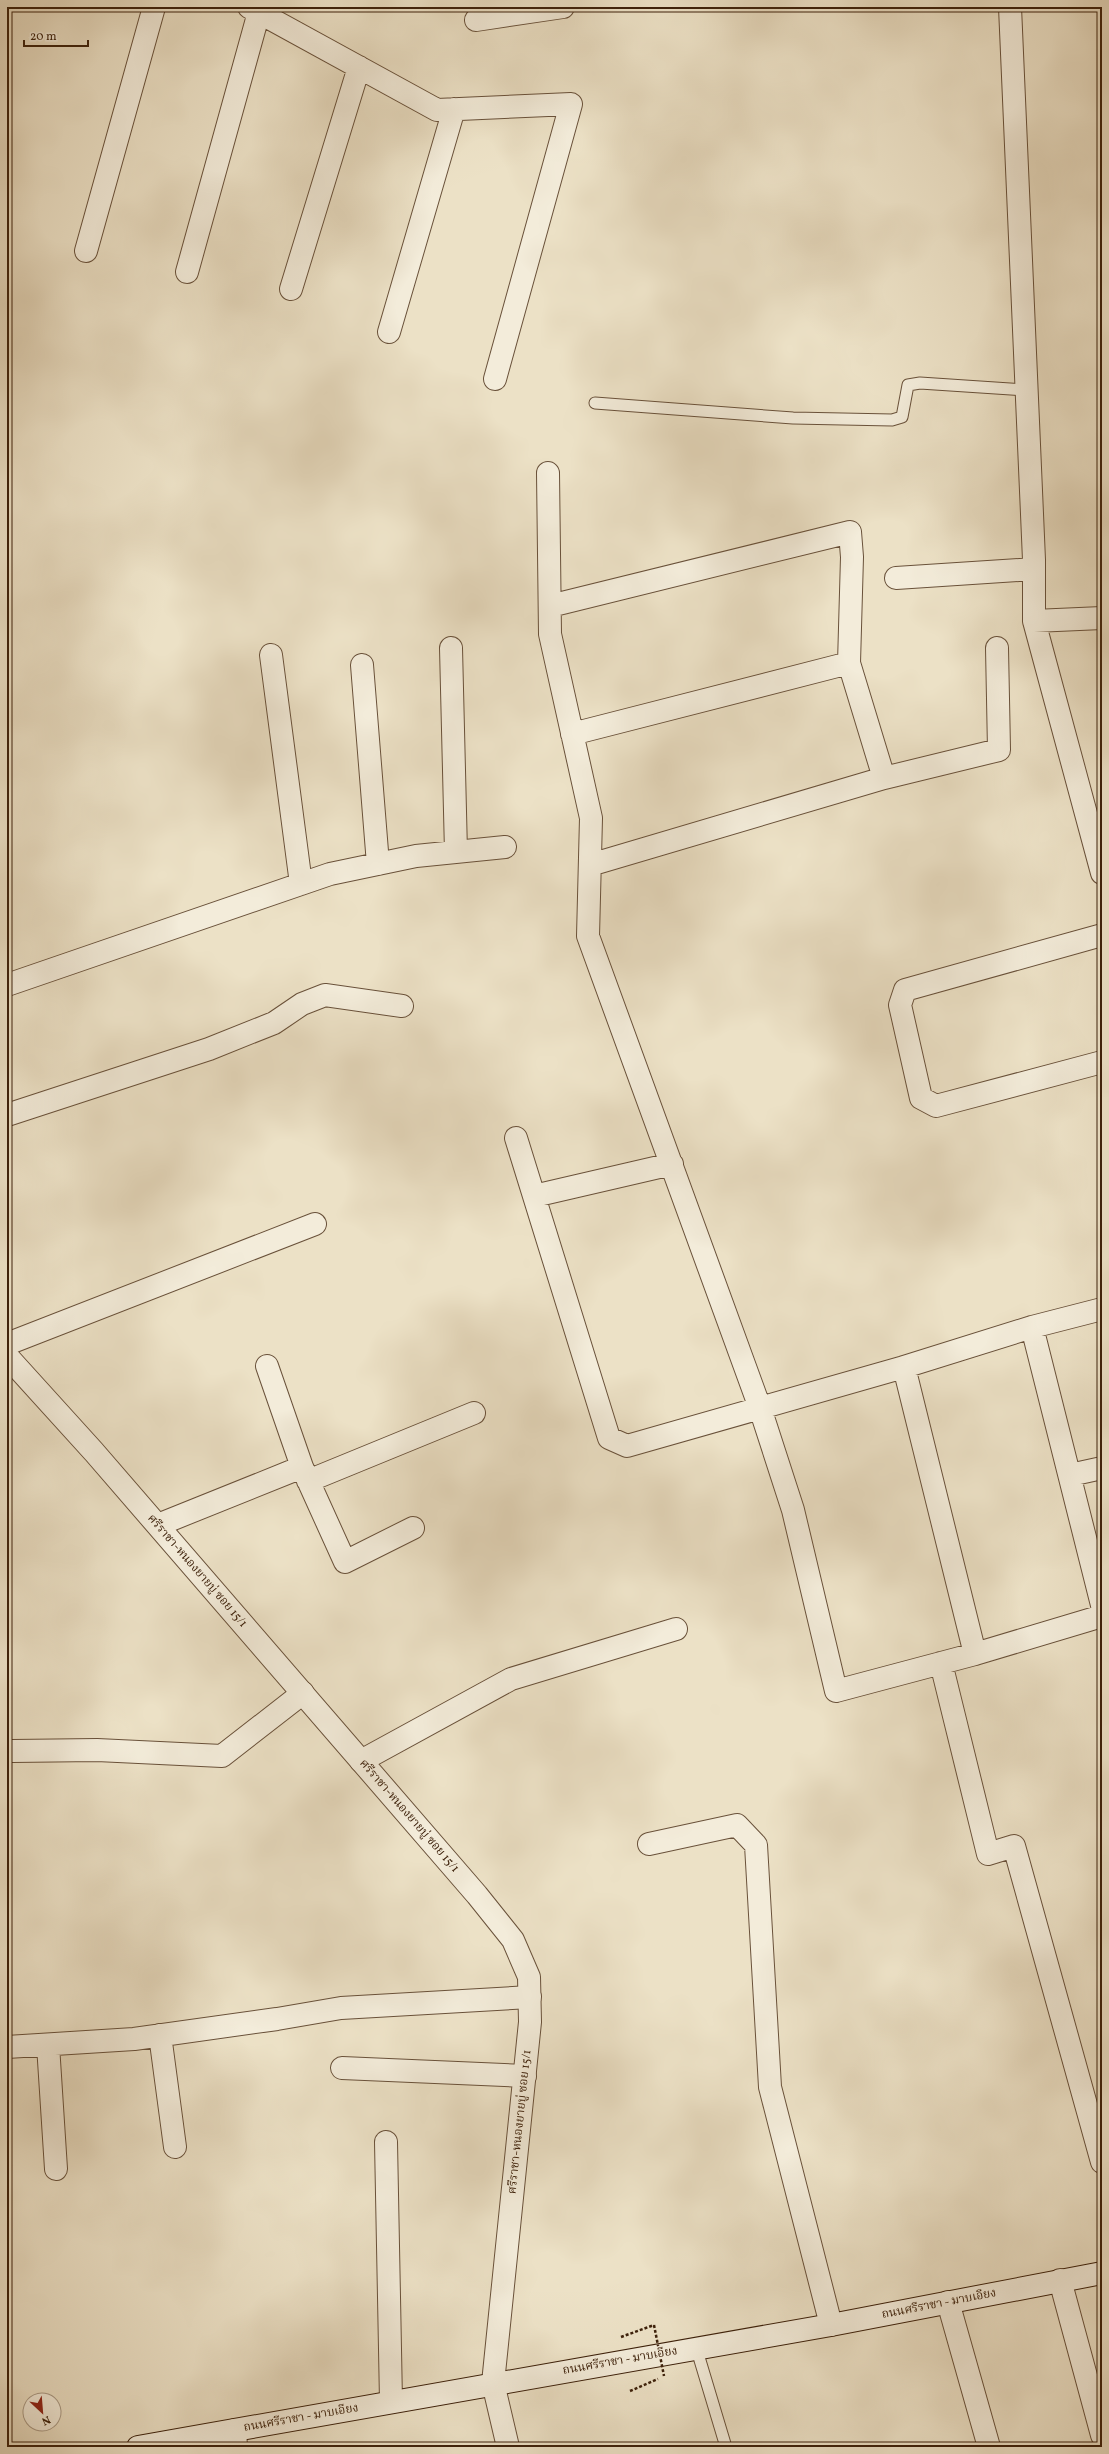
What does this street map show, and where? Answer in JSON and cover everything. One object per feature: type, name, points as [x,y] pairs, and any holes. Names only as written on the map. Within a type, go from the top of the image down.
[{"type":"street","points":[[86,251],[154,7]]},
{"type":"street","points":[[476,20],[563,7]]},
{"type":"street","points":[[1010,7],[1034,569],[1034,620],[1101,866]]},
{"type":"street","points":[[187,272],[254,10],[437,110],[571,104],[494,379]]},
{"type":"street","points":[[291,289],[359,67]]},
{"type":"street","points":[[389,332],[454,109]]},
{"type":"street","points":[[548,473],[550,634],[591,818],[588,936],[760,1408],[793,1510],[836,1691],[975,1654],[1102,1616]]},
{"type":"street","points":[[550,606],[850,532],[852,557],[849,663],[884,778]]},
{"type":"street","points":[[896,578],[1034,569]]},
{"type":"street","points":[[1034,620],[1102,618]]},
{"type":"street","points":[[451,648],[456,852]]},
{"type":"street","points":[[590,865],[884,778],[999,750],[997,648]]},
{"type":"street","points":[[271,655],[301,884]]},
{"type":"street","points":[[572,734],[849,663]]},
{"type":"street","points":[[362,665],[378,864]]},
{"type":"street","points":[[7,985],[330,874],[416,856],[505,847]]},
{"type":"street","points":[[1102,935],[905,990],[900,1005],[921,1098],[936,1106],[1102,1062]]},
{"type":"street","points":[[7,1115],[209,1049],[274,1023],[302,1004],[325,996],[402,1006]]},
{"type":"street","points":[[516,1138],[609,1438],[627,1446],[904,1367],[1032,1327],[1102,1309]]},
{"type":"street","points":[[534,1196],[672,1164]]},
{"type":"street","points":[[7,1344],[314,1224]]},
{"type":"street","points":[[1032,1327],[1102,1605]]},
{"type":"street","name":"ศรีราชา-หนองยายบู่ ซอย 15/1","points":[[7,1356],[158,1525],[362,1761],[513,1940],[529,1977],[530,2022],[493,2383],[508,2447]]},
{"type":"street","points":[[267,1366],[305,1474],[345,1562],[413,1528]]},
{"type":"street","points":[[904,1367],[975,1654]]},
{"type":"street","points":[[158,1525],[474,1413]]},
{"type":"street","points":[[1070,1475],[1102,1468]]},
{"type":"street","points":[[362,1761],[512,1679],[676,1629]]},
{"type":"street","points":[[941,1663],[988,1854],[1014,1846],[1102,2162]]},
{"type":"street","points":[[12,1751],[97,1750],[222,1756],[303,1693]]},
{"type":"street","points":[[649,1844],[737,1825],[756,1845],[770,2087],[831,2325]]},
{"type":"street","points":[[7,2047],[48,2045],[160,2035],[277,2019],[341,2008],[530,1997]]},
{"type":"street","points":[[160,2035],[175,2147]]},
{"type":"street","points":[[48,2045],[56,2169]]},
{"type":"street","points":[[342,2068],[525,2076]]},
{"type":"street","points":[[386,2142],[391,2402]]},
{"type":"street","name":"ถนนศรีราชา - มาบเอียง","points":[[147,2446],[236,2438],[391,2402],[831,2325],[1102,2273]]},
{"type":"street","points":[[1060,2280],[1102,2435]]},
{"type":"street","points":[[948,2302],[989,2447]]},
{"type":"lane","points":[[595,402],[793,418],[892,420],[902,417],[908,385],[920,382],[1026,390]]},
{"type":"lane","points":[[696,2348],[726,2447]]},
{"type":"path","points":[[621,2337],[654,2325],[664,2376],[630,2391]]}]
